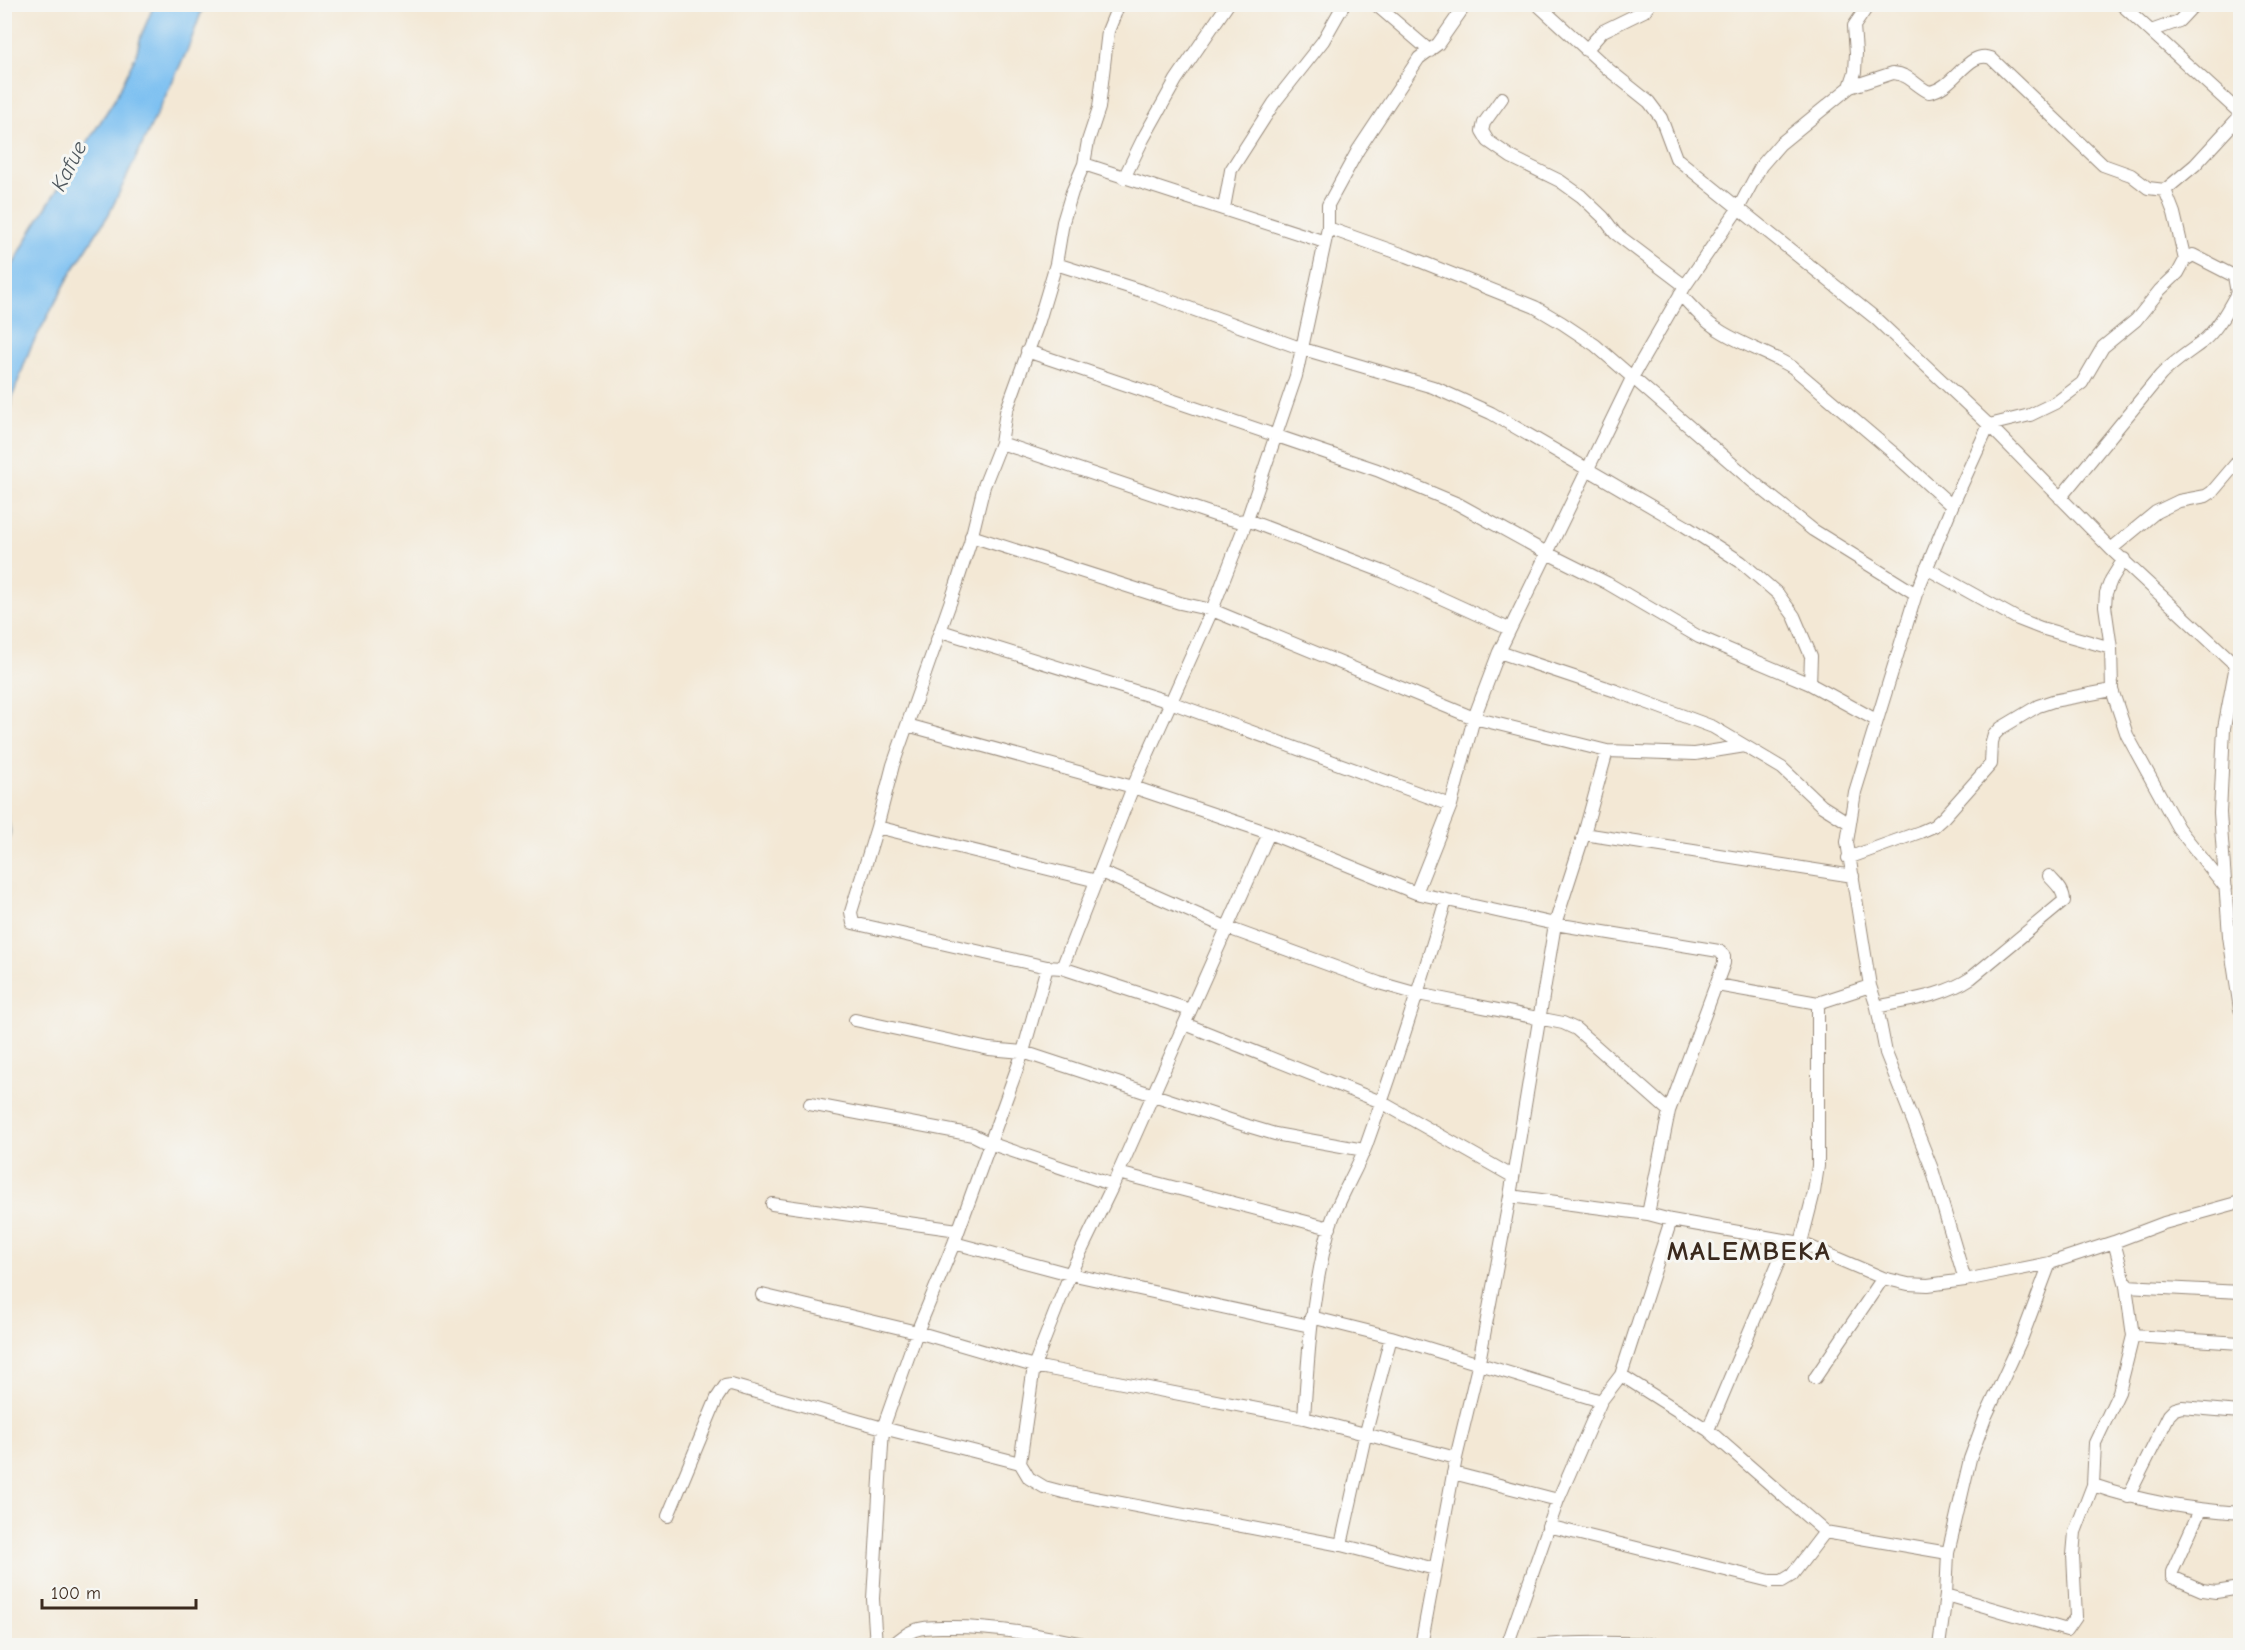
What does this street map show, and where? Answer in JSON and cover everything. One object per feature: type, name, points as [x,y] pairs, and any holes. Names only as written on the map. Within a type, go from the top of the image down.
[{"type":"street","points":[[1119,4],[1108,31],[1099,108],[1088,141],[1084,164],[1066,212],[1056,264],[1039,321],[1006,412],[1002,443],[984,486],[941,631],[893,765],[851,912],[851,920],[853,923],[1047,967],[1062,968],[1190,1010]]},
{"type":"street","points":[[1124,178],[1176,80],[1228,4]]},
{"type":"street","points":[[1224,208],[1232,170],[1274,103],[1323,41],[1344,4]]},
{"type":"street","points":[[1375,4],[1430,51]]},
{"type":"street","points":[[1062,968],[1133,787],[1212,610],[1247,520],[1303,349],[1328,228],[1328,205],[1358,150],[1419,58],[1438,44],[1466,4]]},
{"type":"street","points":[[1537,4],[1586,50],[1649,102],[1661,118],[1676,158],[1874,317],[1989,425],[2111,549],[2238,667],[2224,728],[2220,803],[2226,888],[2235,934],[2241,1009]]},
{"type":"street","points":[[1586,50],[1603,31],[1644,11],[1650,4]]},
{"type":"street","points":[[1850,87],[1855,72],[1855,23],[1869,4]]},
{"type":"street","points":[[1416,893],[1451,805],[1474,718],[1499,652],[1587,467],[1632,376],[1683,290],[1738,209],[1753,179],[1780,144],[1850,87],[1893,73],[1913,80],[1929,92],[1935,92],[1947,86],[1978,56],[1986,56],[1991,58],[2103,165],[2131,175],[2148,188],[2165,190],[2195,165],[2241,114],[2121,4]]},
{"type":"street","points":[[2151,31],[2179,21],[2188,14],[2194,4]]},
{"type":"street","points":[[1502,98],[1484,123],[1482,131],[1488,141],[1511,157],[1560,181],[1581,196],[1603,217],[1615,233],[1683,290],[1700,315],[1719,331],[1776,357],[1792,367],[1952,506]]},
{"type":"street","points":[[1084,164],[1325,242]]},
{"type":"street","points":[[2165,190],[2174,213],[2185,260]]},
{"type":"street","points":[[1328,228],[1407,256],[1535,307],[1595,345],[1752,481],[1813,530],[1916,594]]},
{"type":"street","points":[[1989,425],[2030,415],[2057,402],[2082,383],[2103,347],[2136,320],[2160,290],[2178,273],[2185,260],[2193,255],[2234,276],[2237,293],[2223,319],[2202,342],[2174,361],[2160,376],[2060,498]]},
{"type":"street","points":[[1056,264],[1145,292],[1303,349],[1432,387],[1491,413],[1587,467],[1741,562],[1778,594],[1794,616],[1811,656],[1810,684]]},
{"type":"street","points":[[1027,351],[1377,470],[1458,504],[1607,583],[1699,637],[1810,684],[1876,720]]},
{"type":"street","points":[[1965,1280],[1932,1169],[1886,1053],[1877,1007],[1870,986],[1847,842],[1855,792],[1916,594],[1952,506],[1989,425]]},
{"type":"street","points":[[1002,443],[1215,516],[1238,521],[1247,520],[1384,572],[1509,629]]},
{"type":"street","points":[[2111,549],[2156,512],[2179,501],[2206,496],[2212,492],[2241,459]]},
{"type":"street","points":[[971,536],[1180,603],[1212,610],[1474,718],[1607,751],[1695,754],[1745,746]]},
{"type":"street","points":[[2124,559],[2106,592],[2105,606],[2111,648],[2112,690],[2127,735],[2178,828],[2226,888]]},
{"type":"street","points":[[1926,568],[2026,622],[2111,648]]},
{"type":"street","points":[[941,631],[1170,702],[1451,805]]},
{"type":"street","points":[[1499,652],[1616,691],[1713,727],[1782,768],[1822,806],[1849,823]]},
{"type":"street","points":[[1848,858],[1920,832],[1944,817],[1991,764],[1992,742],[1994,735],[2001,728],[2038,706],[2112,690]]},
{"type":"street","points":[[908,725],[1133,787],[1269,833],[1416,893],[1555,924],[1719,951],[1724,956],[1724,963],[1669,1111],[1648,1214]]},
{"type":"street","points":[[1421,1646],[1453,1473],[1479,1362],[1510,1196],[1555,924],[1584,834],[1607,751]]},
{"type":"street","points":[[877,827],[1099,876],[1228,928],[1369,980],[1418,994],[1563,1023],[1576,1029],[1669,1111]]},
{"type":"street","points":[[1269,833],[1116,1179],[1070,1274],[1034,1366],[1020,1462],[1029,1478],[1044,1487],[1063,1492],[1341,1545],[1435,1569]]},
{"type":"street","points":[[1584,834],[1853,876]]},
{"type":"street","points":[[1877,1007],[1946,991],[1960,986],[1971,978],[2064,902],[2064,895],[2060,888],[2049,876]]},
{"type":"street","points":[[1304,1418],[1310,1321],[1330,1227],[1364,1150],[1418,994],[1446,900]]},
{"type":"street","points":[[876,1646],[873,1599],[883,1428],[917,1332],[954,1243],[1023,1052],[1047,967]]},
{"type":"street","points":[[1717,985],[1818,1003],[1870,986]]},
{"type":"street","points":[[1801,1244],[1818,1166],[1818,1003]]},
{"type":"street","points":[[855,1020],[989,1049],[1023,1052],[1275,1134],[1364,1150]]},
{"type":"street","points":[[1185,1024],[1381,1102],[1512,1176]]},
{"type":"street","points":[[810,1104],[957,1131],[973,1135],[989,1143],[1116,1179],[1330,1227]]},
{"type":"street","points":[[1510,1196],[1648,1214],[1801,1244],[1883,1278],[1908,1284],[1928,1285],[2049,1263],[2164,1223],[2241,1202]]},
{"type":"street","points":[[772,1204],[958,1230]]},
{"type":"street","points":[[1507,1646],[1558,1500],[1601,1401],[1621,1375],[1671,1220]]},
{"type":"street","points":[[1708,1430],[1787,1242]]},
{"type":"street","points":[[1946,1595],[2067,1630],[2076,1617],[2073,1555],[2075,1532],[2093,1485],[2095,1443],[2119,1392],[2133,1336],[2126,1286],[2114,1242]]},
{"type":"street","points":[[954,1243],[1070,1274],[1391,1337],[1601,1401]]},
{"type":"street","points":[[1939,1646],[1946,1595],[1948,1553],[1970,1459],[1985,1418],[2021,1340],[2049,1263]]},
{"type":"street","points":[[1815,1378],[1883,1278]]},
{"type":"street","points":[[2126,1286],[2241,1292]]},
{"type":"street","points":[[762,1295],[917,1332],[1034,1366],[1304,1418],[1365,1436],[1456,1458]]},
{"type":"street","points":[[2133,1336],[2241,1343]]},
{"type":"street","points":[[1341,1545],[1365,1436],[1391,1337]]},
{"type":"street","points":[[1621,1375],[1708,1430],[1826,1532],[1948,1553]]},
{"type":"street","points":[[668,1516],[717,1398],[725,1386],[731,1385],[883,1428],[1020,1462]]},
{"type":"street","points":[[2128,1497],[2169,1415],[2175,1409],[2182,1407],[2241,1412]]},
{"type":"street","points":[[1453,1473],[1558,1500]]},
{"type":"street","points":[[2093,1485],[2128,1497],[2169,1506],[2241,1513]]},
{"type":"street","points":[[2200,1510],[2172,1572],[2172,1578],[2202,1590],[2216,1592],[2241,1588]]},
{"type":"street","points":[[1548,1526],[1770,1581],[1782,1581],[1792,1575],[1826,1532]]},
{"type":"street","points":[[892,1646],[903,1636],[917,1629],[973,1627],[1019,1631],[1093,1646]]},
{"type":"street","points":[[1530,1646],[1606,1641],[1679,1646]]},
{"type":"water","points":[[154,5],[204,5],[187,51],[109,214],[73,270],[30,349],[13,395],[5,430],[5,280],[33,228],[115,99],[136,55]]},
{"type":"water","points":[[4,800],[10,831],[5,863],[4,863]]},
{"type":"district","name":"MALEMBEKA","points":[[1749,1251]]},
{"type":"water label","name":"Kafue","points":[[69,166]]}]
